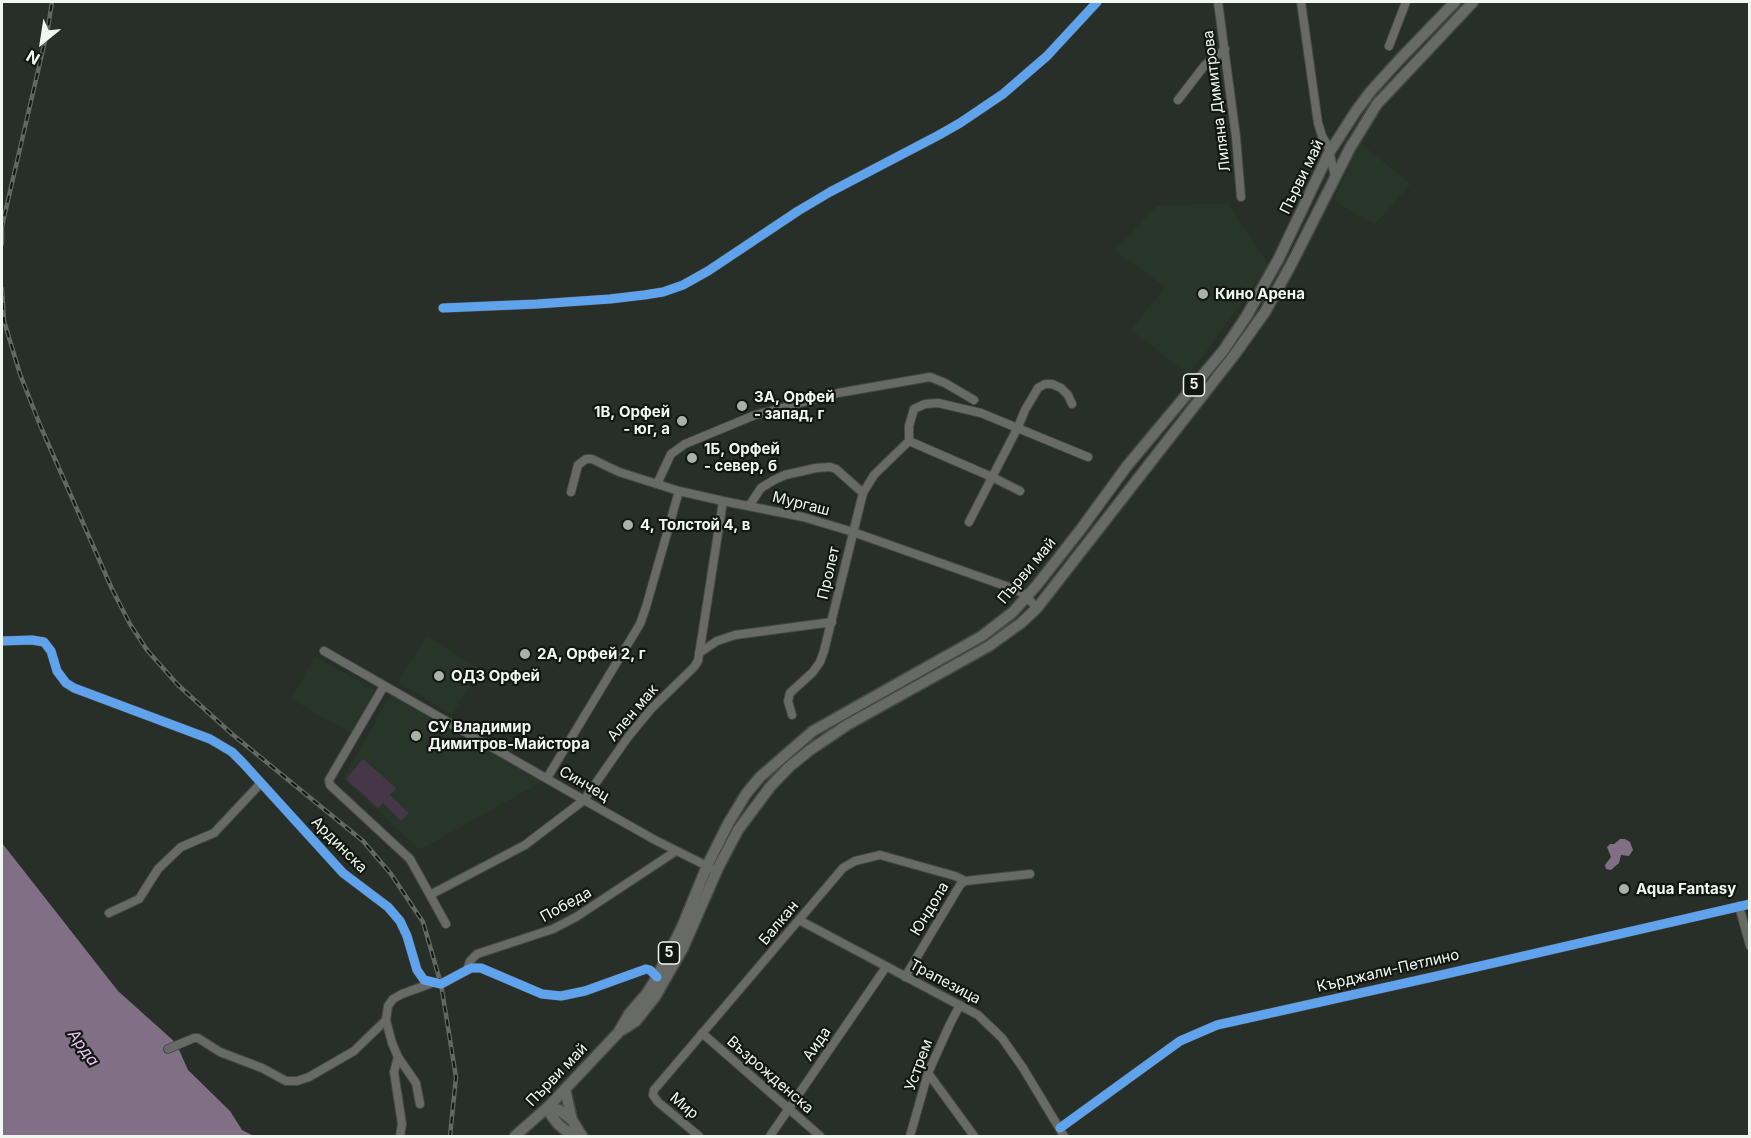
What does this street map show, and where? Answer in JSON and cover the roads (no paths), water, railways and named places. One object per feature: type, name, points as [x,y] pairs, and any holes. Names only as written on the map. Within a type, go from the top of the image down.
[{"type":"main road","name":"Първи май","points":[[618,1033],[636,1021],[668,977],[683,948],[729,822],[746,794],[760,777],[813,731],[982,636],[1013,612],[1027,597],[1127,466],[1222,351],[1267,281],[1329,153],[1371,91],[1455,2]]},
{"type":"main road","name":"Първи май","points":[[515,1137],[566,1089],[618,1033],[629,1014],[657,977],[712,869],[747,817],[789,767],[847,725],[989,646],[1021,623],[1037,608],[1235,354],[1265,312],[1335,177],[1377,104],[1473,2]]},
{"type":"main road","points":[[566,1089],[572,1120],[581,1137]]},
{"type":"main road","points":[[549,1106],[572,1120]]},
{"type":"main road","points":[[549,1106],[551,1115],[558,1124],[581,1137]]},
{"type":"street","points":[[442,308],[514,306],[644,296],[683,285],[798,211],[960,123],[1003,94],[1047,56],[1097,2]]},
{"type":"street","name":"Лиляна Димитрова","points":[[1218,2],[1236,137],[1241,197]]},
{"type":"street","points":[[1301,2],[1318,123],[1335,177]]},
{"type":"street","points":[[1389,46],[1406,2]]},
{"type":"street","points":[[1178,100],[1205,65],[1225,49]]},
{"type":"street","points":[[657,484],[671,454],[685,444],[755,415],[796,404],[838,393],[930,377],[974,400]]},
{"type":"street","points":[[969,522],[1038,388],[1045,384],[1052,384],[1061,388],[1068,394],[1072,404]]},
{"type":"street","points":[[1020,491],[909,441],[909,426],[914,409],[925,404],[938,403],[968,409],[1018,427],[1088,457]]},
{"type":"street","name":"Пролет","points":[[792,715],[788,701],[790,693],[813,672],[820,662],[863,493],[874,475],[909,441]]},
{"type":"street","name":"Мургаш","points":[[571,492],[579,465],[586,459],[592,459],[619,472],[679,491],[803,517],[853,532],[1014,589],[1027,597],[1037,608]]},
{"type":"street","points":[[749,506],[761,488],[774,480],[816,468],[836,469],[863,493]]},
{"type":"street","points":[[547,778],[640,624],[679,491]]},
{"type":"street","name":"Ален мак","points":[[430,895],[525,845],[584,800],[628,737],[651,709],[694,667],[698,661],[723,501]]},
{"type":"street","name":"Пролет","points":[[699,652],[717,641],[735,635],[831,622]]},
{"type":"street","name":"Ардинска","points":[[2,641],[44,642],[51,651],[57,671],[66,683],[74,688],[221,745],[243,763],[343,873],[388,907],[400,921],[420,975],[424,980],[432,983]]},
{"type":"street","name":"Синчец","points":[[324,651],[584,800],[712,869]]},
{"type":"street","points":[[384,686],[329,780],[330,785],[410,859],[446,924]]},
{"type":"street","points":[[109,913],[139,899],[158,869],[181,847],[214,833],[261,783]]},
{"type":"street","name":"Победа","points":[[467,970],[470,961],[477,954],[553,929],[576,917],[676,851]]},
{"type":"street","name":"Балкан","points":[[653,1095],[654,1090],[843,868],[855,861],[880,855],[955,876],[965,881]]},
{"type":"street","name":"Юндола","points":[[905,977],[960,885],[965,881],[1030,874]]},
{"type":"street","name":"Кърджали-Петлино","points":[[1062,1132],[1180,1041],[1217,1025],[1749,904]]},
{"type":"street","points":[[1739,906],[1749,946]]},
{"type":"street","name":"Трапезица","points":[[799,920],[960,1005],[988,1023],[1002,1038],[1023,1068],[1062,1132]]},
{"type":"street","name":"Аида","points":[[770,1137],[886,967]]},
{"type":"street","points":[[420,1104],[416,1083],[398,1057],[386,1020],[388,1006],[393,999],[402,994],[432,983],[441,984],[475,968],[488,970],[542,994],[561,996],[585,991],[646,969],[657,977]]},
{"type":"street","name":"Устрем","points":[[910,1137],[928,1073],[960,1005]]},
{"type":"street","points":[[168,1049],[198,1038],[219,1052],[262,1068],[286,1081],[297,1081],[309,1077],[354,1051],[386,1020]]},
{"type":"street","name":"Възрожденска","points":[[702,1033],[820,1137]]},
{"type":"street","points":[[398,1057],[394,1072],[402,1124],[400,1137]]},
{"type":"street","points":[[928,1073],[974,1137]]},
{"type":"street","name":"Мир","points":[[653,1095],[699,1137]]},
{"type":"water","points":[[1620,839],[1630,842],[1633,850],[1629,856],[1621,855],[1619,863],[1611,870],[1606,869],[1605,865],[1611,857],[1607,847]]},
{"type":"water","name":"Арда","points":[[2,843],[118,991],[176,1043],[188,1070],[230,1111],[242,1130],[254,1136],[2,1136]]},
{"type":"railway","points":[[2,244],[2,226],[52,2]]},
{"type":"railway","points":[[2,289],[4,321],[20,374],[40,425],[112,589],[130,624],[147,650],[178,685],[232,734],[363,841],[391,874],[423,922],[441,984],[456,1077],[450,1136]]},
{"type":"place","name":"Кино Арена","points":[[1203,294]]},
{"type":"place","name":"3А, Орфей - запад, г","points":[[742,406]]},
{"type":"place","name":"1В, Орфей - юг, а","points":[[682,421]]},
{"type":"place","name":"1Б, Орфей - север, б","points":[[692,458]]},
{"type":"place","name":"4, Толстой 4, в","points":[[628,525]]},
{"type":"place","name":"2А, Орфей 2, г","points":[[525,654]]},
{"type":"place","name":"ОДЗ Орфей","points":[[439,676]]},
{"type":"place","name":"СУ Владимир Димитров-Майстора","points":[[416,736]]},
{"type":"place","name":"Aqua Fantasy","points":[[1624,889]]}]
